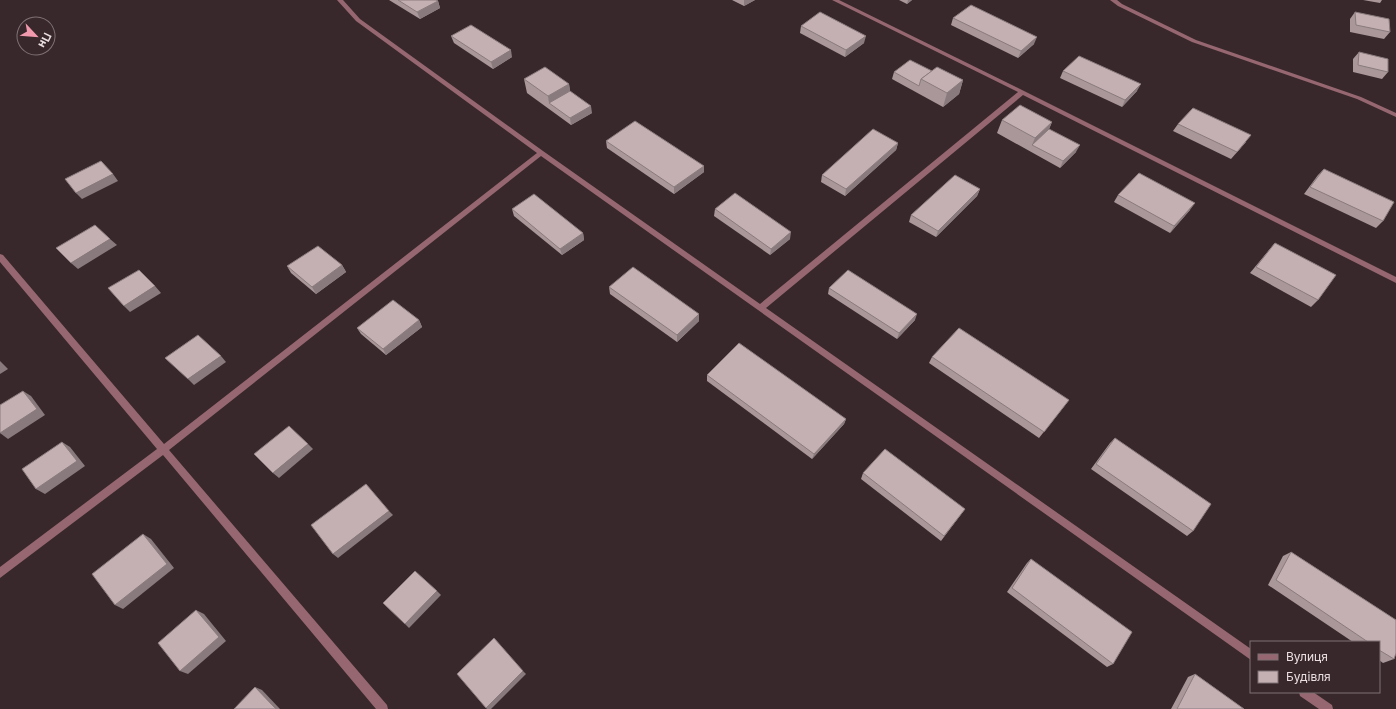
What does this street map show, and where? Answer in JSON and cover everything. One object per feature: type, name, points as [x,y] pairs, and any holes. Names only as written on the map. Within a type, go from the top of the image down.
[{"type":"street","points":[[340,0],[358,20],[541,153],[1250,654]]},
{"type":"street","points":[[835,0],[1396,280]]},
{"type":"street","points":[[1113,0],[1120,5],[1194,41],[1359,98],[1396,115]]},
{"type":"street","points":[[760,308],[1022,92]]},
{"type":"street","points":[[0,573],[163,450],[541,153]]},
{"type":"street","points":[[0,257],[383,709]]},
{"type":"street","points":[[1305,693],[1328,709]]},
{"type":"building","points":[[398,0],[436,0],[438,1],[417,12]]},
{"type":"building","points":[[971,5],[1037,37],[1021,51],[953,18]]},
{"type":"building","points":[[820,12],[866,36],[846,50],[801,26]]},
{"type":"building","points":[[1355,12],[1389,19],[1390,32],[1356,25]]},
{"type":"building","points":[[471,25],[511,50],[491,62],[451,36]]},
{"type":"building","points":[[1359,52],[1388,59],[1388,72],[1358,65]]},
{"type":"building","points":[[1079,56],[1141,84],[1125,100],[1063,71]]},
{"type":"building","points":[[910,60],[932,71],[921,79],[919,86],[894,72]]},
{"type":"building","points":[[545,67],[569,84],[548,96],[524,79]]},
{"type":"building","points":[[937,67],[963,80],[947,93],[921,79]]},
{"type":"building","points":[[570,91],[591,106],[570,118],[549,103]]},
{"type":"building","points":[[1020,105],[1052,122],[1035,138],[1002,120]]},
{"type":"building","points":[[1193,108],[1251,135],[1237,152],[1178,124]]},
{"type":"building","points":[[635,121],[704,166],[674,187],[606,141]]},
{"type":"building","points":[[873,129],[898,143],[846,189],[822,175]]},
{"type":"building","points":[[1049,129],[1080,145],[1063,161],[1032,145]]},
{"type":"building","points":[[101,161],[113,174],[76,193],[65,179]]},
{"type":"building","points":[[1324,169],[1394,202],[1383,221],[1310,187]]},
{"type":"building","points":[[1139,173],[1195,203],[1174,226],[1118,195]]},
{"type":"building","points":[[955,175],[980,189],[938,231],[911,215]]},
{"type":"building","points":[[735,193],[791,232],[771,249],[715,209]]},
{"type":"building","points":[[534,194],[583,233],[560,249],[512,209]]},
{"type":"building","points":[[95,225],[110,239],[71,263],[56,248]]},
{"type":"building","points":[[1275,243],[1336,275],[1318,300],[1256,267]]},
{"type":"building","points":[[318,246],[342,265],[312,287],[287,266]]},
{"type":"building","points":[[633,267],[699,314],[677,335],[609,287]]},
{"type":"building","points":[[139,270],[155,286],[124,306],[108,288]]},
{"type":"building","points":[[848,270],[917,314],[899,333],[829,288]]},
{"type":"building","points":[[393,300],[419,320],[383,349],[357,328]]},
{"type":"building","points":[[959,328],[1069,400],[1044,432],[932,357]]},
{"type":"building","points":[[198,335],[221,356],[188,379],[165,358]]},
{"type":"building","points":[[739,343],[846,419],[814,454],[707,375]]},
{"type":"building","points":[[23,391],[37,409],[0,433],[0,405]]},
{"type":"building","points":[[289,426],[308,444],[273,473],[254,454]]},
{"type":"building","points":[[1115,438],[1211,504],[1193,531],[1096,464]]},
{"type":"building","points":[[62,442],[77,461],[36,489],[22,469]]},
{"type":"building","points":[[885,449],[965,509],[944,536],[863,473]]},
{"type":"building","points":[[366,484],[389,511],[333,554],[311,525]]},
{"type":"building","points":[[143,534],[167,564],[115,605],[92,574]]},
{"type":"building","points":[[1291,552],[1396,620],[1396,653],[1394,659],[1380,651],[1380,641],[1367,641],[1276,580]]},
{"type":"building","points":[[1031,559],[1132,632],[1113,664],[1012,588]]},
{"type":"building","points":[[415,571],[437,591],[405,624],[383,603]]},
{"type":"building","points":[[196,610],[219,637],[180,671],[158,643]]},
{"type":"building","points":[[494,638],[523,671],[486,708],[457,674]]},
{"type":"building","points":[[1195,674],[1244,709],[1177,709]]},
{"type":"building","points":[[255,687],[276,709],[234,709]]}]
